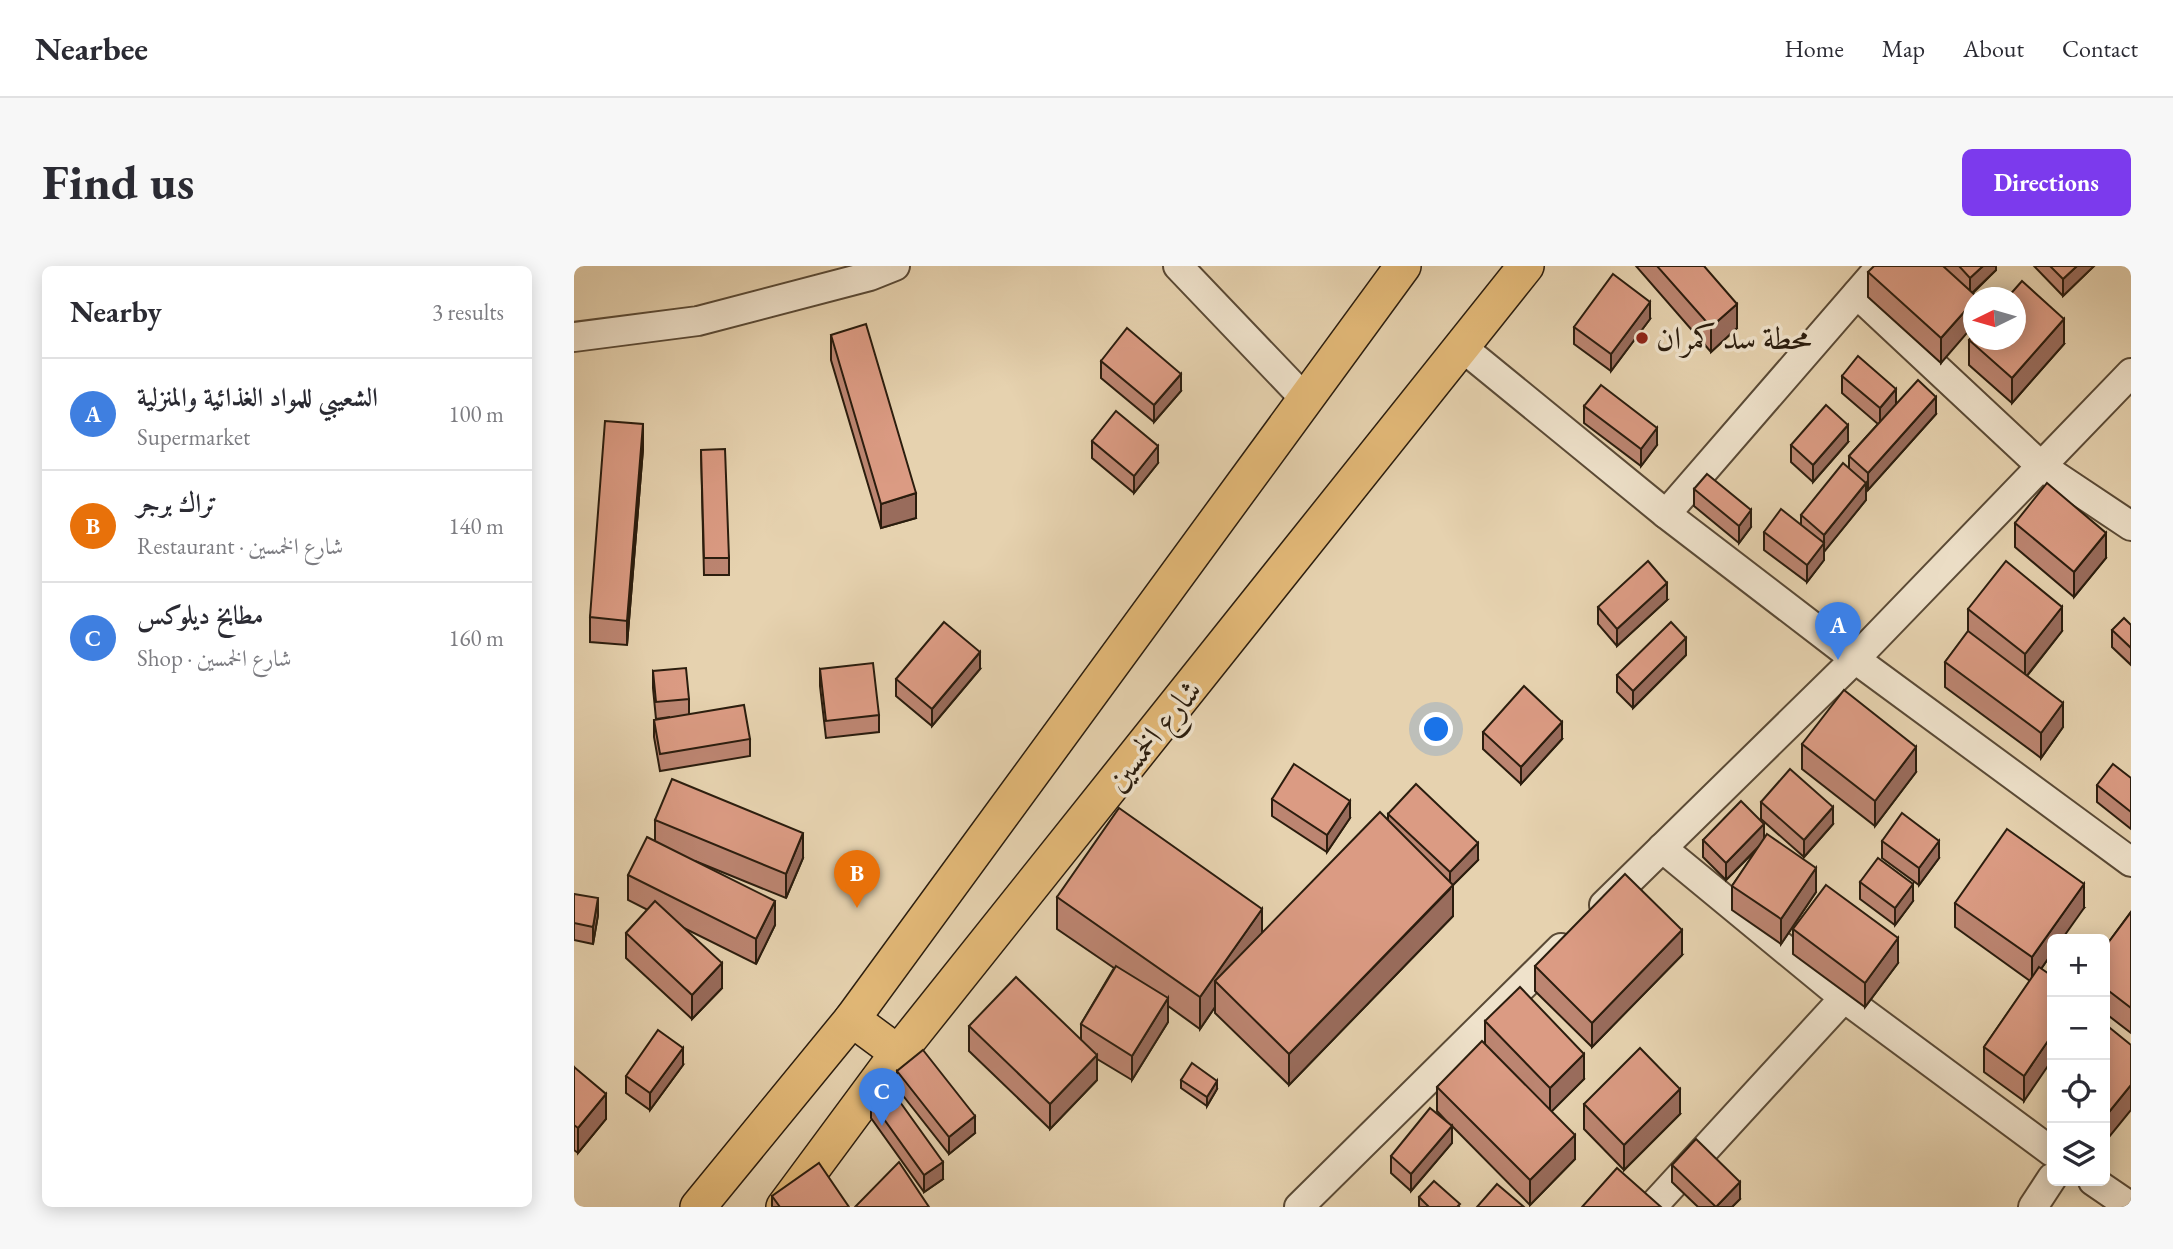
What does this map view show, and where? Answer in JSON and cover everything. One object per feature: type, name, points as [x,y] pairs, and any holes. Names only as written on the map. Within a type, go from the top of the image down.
[{"type":"main road","points":[[698,1207],[852,1019],[1403,266]]},
{"type":"main road","name":"شارع الخمسين","points":[[784,1207],[898,1053],[1526,266]]},
{"type":"main road","points":[[852,1019],[898,1053]]},
{"type":"main road","points":[[827,1050],[874,1086]]},
{"type":"street","points":[[574,337],[698,321],[870,276],[895,266]]},
{"type":"street","points":[[1178,266],[1305,399]]},
{"type":"street","points":[[1666,514],[1881,266]]},
{"type":"street","points":[[1857,294],[2041,466],[2131,526]]},
{"type":"street","points":[[1462,348],[1666,514],[1855,659],[2131,862]]},
{"type":"street","points":[[1298,1207],[1855,659],[2131,373]]},
{"type":"street","points":[[1662,848],[1844,998],[2047,1148]]},
{"type":"street","points":[[1651,1207],[1844,998]]},
{"type":"street","points":[[2033,1207],[2047,1186]]},
{"type":"street","points":[[2100,1186],[2131,1207]]},
{"type":"building","points":[[1657,266],[1704,266],[1737,304],[1711,327]]},
{"type":"building","points":[[1874,266],[1943,266],[1966,287],[1963,287],[1963,313],[1941,338],[1868,272]]},
{"type":"building","points":[[1959,266],[1983,266],[1970,278]]},
{"type":"building","points":[[2050,266],[2077,266],[2063,279]]},
{"type":"building","points":[[1613,274],[1650,302],[1611,354],[1574,327]]},
{"type":"building","points":[[2022,281],[2064,319],[2012,378],[1980,350],[2026,350],[2026,287],[2017,287]]},
{"type":"building","points":[[866,324],[916,493],[881,504],[831,335]]},
{"type":"building","points":[[1127,328],[1181,374],[1154,405],[1101,361]]},
{"type":"building","points":[[1858,356],[1896,389],[1880,408],[1842,376]]},
{"type":"building","points":[[1918,380],[1936,397],[1868,473],[1849,456]]},
{"type":"building","points":[[1601,385],[1657,428],[1641,449],[1584,406]]},
{"type":"building","points":[[1826,405],[1848,425],[1813,465],[1791,445]]},
{"type":"building","points":[[1116,411],[1158,446],[1134,476],[1092,441]]},
{"type":"building","points":[[605,421],[643,424],[627,621],[590,617]]},
{"type":"building","points":[[725,449],[729,558],[704,558],[701,450]]},
{"type":"building","points":[[1843,463],[1866,483],[1824,535],[1801,515]]},
{"type":"building","points":[[1707,474],[1751,510],[1739,526],[1694,489]]},
{"type":"building","points":[[2047,483],[2106,533],[2074,572],[2015,523]]},
{"type":"building","points":[[1781,509],[1824,543],[1807,565],[1764,532]]},
{"type":"building","points":[[1648,561],[1667,583],[1617,629],[1598,607]]},
{"type":"building","points":[[2006,561],[2062,607],[2025,654],[1968,609]]},
{"type":"building","points":[[2124,618],[2131,625],[2131,648],[2112,630]]},
{"type":"building","points":[[944,622],[980,652],[932,709],[896,679]]},
{"type":"building","points":[[1671,622],[1686,638],[1633,691],[1617,675]]},
{"type":"building","points":[[1968,631],[2063,703],[2041,733],[1945,662]]},
{"type":"building","points":[[873,663],[879,715],[826,721],[820,669]]},
{"type":"building","points":[[686,668],[689,699],[656,702],[653,671]]},
{"type":"building","points":[[1524,686],[1562,722],[1521,767],[1483,732]]},
{"type":"building","points":[[1844,690],[1916,747],[1875,801],[1802,744]]},
{"type":"building","points":[[744,705],[750,739],[660,754],[654,720]]},
{"type":"building","points":[[1294,764],[1350,801],[1327,835],[1272,799]]},
{"type":"building","points":[[2113,764],[2131,778],[2131,812],[2097,785]]},
{"type":"building","points":[[1790,769],[1833,807],[1804,840],[1761,802]]},
{"type":"building","points":[[672,779],[803,833],[786,874],[655,820]]},
{"type":"building","points":[[1416,784],[1478,843],[1450,872],[1388,814]]},
{"type":"building","points":[[1741,801],[1764,824],[1726,863],[1703,840]]},
{"type":"building","points":[[1119,808],[1262,909],[1200,997],[1057,897]]},
{"type":"building","points":[[1380,812],[1453,885],[1289,1054],[1215,981]]},
{"type":"building","points":[[1902,813],[1939,841],[1919,868],[1882,841]]},
{"type":"building","points":[[2007,829],[2084,884],[2032,957],[1955,903]]},
{"type":"building","points":[[1767,834],[1816,868],[1781,919],[1732,886]]},
{"type":"building","points":[[647,837],[775,901],[756,939],[628,875]]},
{"type":"building","points":[[1878,858],[1913,884],[1895,908],[1860,882]]},
{"type":"building","points":[[1625,874],[1682,930],[1592,1023],[1535,966]]},
{"type":"building","points":[[1826,885],[1898,938],[1865,983],[1793,929]]},
{"type":"building","points":[[574,894],[598,898],[593,927],[574,923]]},
{"type":"building","points":[[655,901],[722,963],[692,995],[626,933]]},
{"type":"building","points":[[2131,912],[2131,1008],[2110,992],[2110,940]]},
{"type":"building","points":[[1116,966],[1168,998],[1132,1056],[1081,1024]]},
{"type":"building","points":[[2039,967],[2047,973],[2047,1042],[2024,1076],[1984,1047]]},
{"type":"building","points":[[1016,977],[1097,1055],[1050,1104],[969,1026]]},
{"type":"building","points":[[1520,987],[1584,1054],[1550,1088],[1485,1021]]},
{"type":"building","points":[[2110,1028],[2131,1045],[2131,1085],[2110,1111]]},
{"type":"building","points":[[658,1030],[683,1048],[650,1093],[626,1076]]},
{"type":"building","points":[[1482,1041],[1575,1135],[1530,1180],[1437,1087]]},
{"type":"building","points":[[1640,1048],[1680,1089],[1624,1145],[1584,1104]]},
{"type":"building","points":[[923,1050],[975,1116],[949,1137],[897,1071]]},
{"type":"building","points":[[1192,1063],[1217,1081],[1207,1097],[1181,1080]]},
{"type":"building","points":[[574,1067],[606,1094],[578,1128],[574,1125]]},
{"type":"building","points":[[890,1088],[943,1162],[924,1175],[871,1101]]},
{"type":"building","points":[[1430,1108],[1452,1126],[1411,1174],[1391,1156]]},
{"type":"building","points":[[1696,1139],[1740,1182],[1716,1207],[1672,1165]]},
{"type":"building","points":[[899,1162],[929,1207],[855,1207]]},
{"type":"building","points":[[819,1163],[849,1207],[780,1207],[772,1196]]},
{"type":"building","points":[[1617,1168],[1661,1207],[1582,1207]]},
{"type":"building","points":[[1434,1181],[1460,1204],[1457,1207],[1429,1207],[1419,1197]]},
{"type":"building","points":[[1497,1184],[1524,1207],[1477,1207]]},
{"type":"place","name":"محطة سد كمران","points":[[1642,338]]},
{"type":"place","name":"الشعيبي للمواد الغذائية والمنزلية","points":[[1838,660]]},
{"type":"place","name":"تراك برجر","points":[[857,908]]},
{"type":"place","name":"مطابخ ديلوكس","points":[[882,1126]]}]
